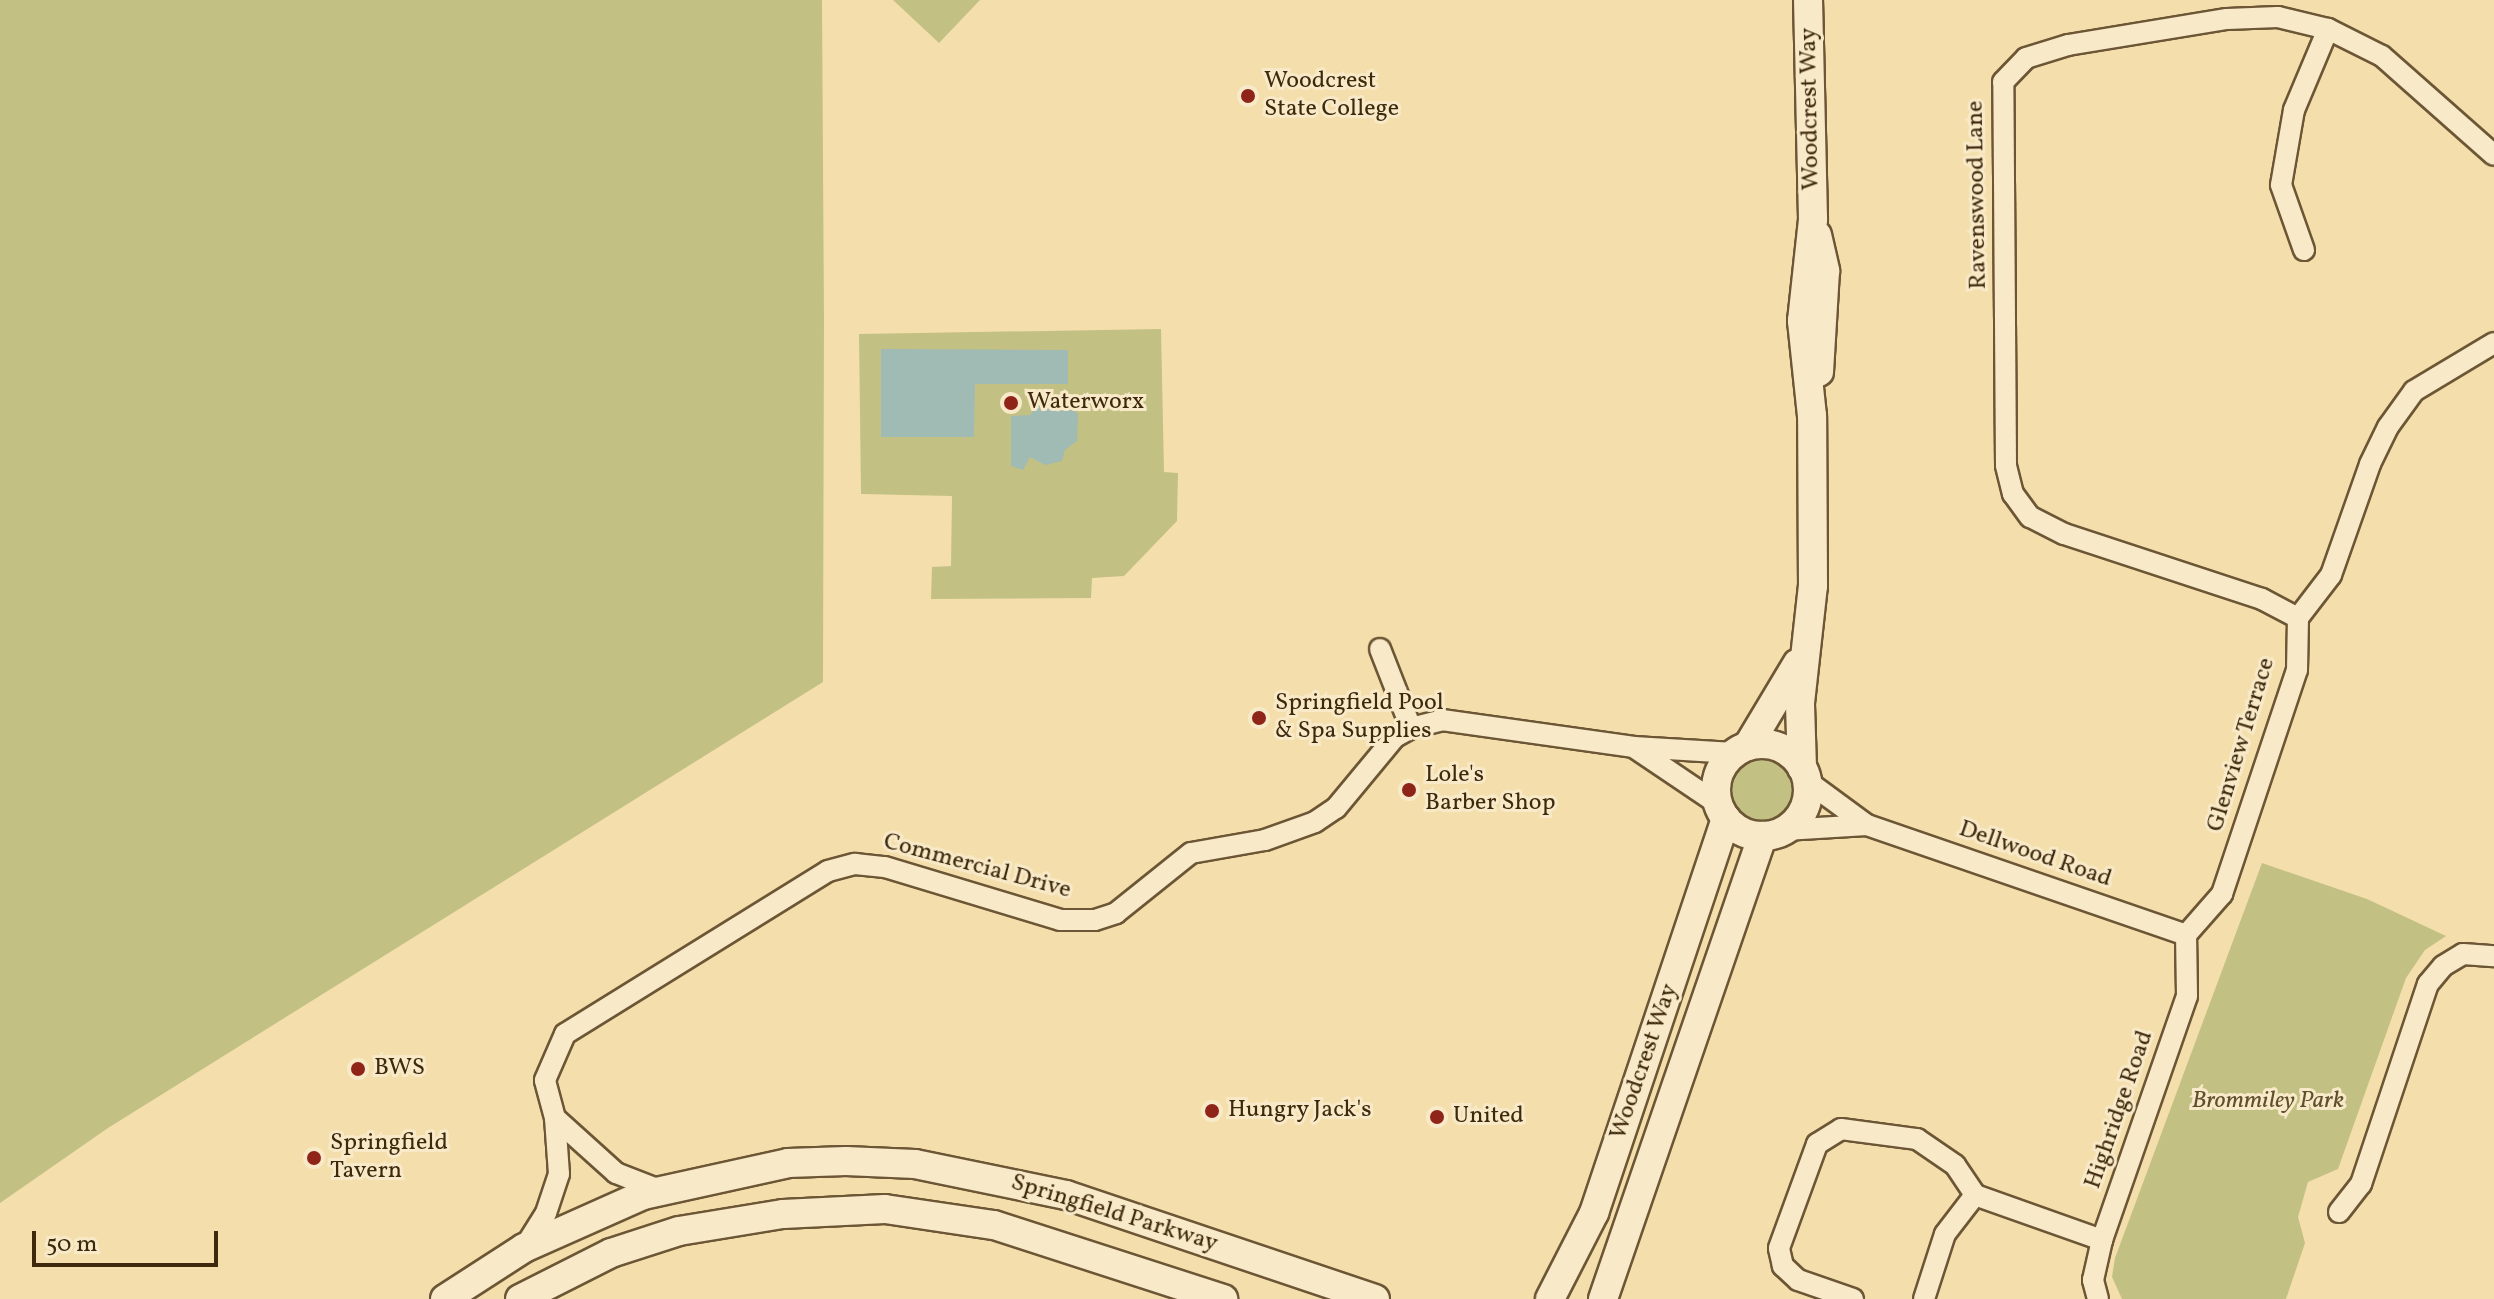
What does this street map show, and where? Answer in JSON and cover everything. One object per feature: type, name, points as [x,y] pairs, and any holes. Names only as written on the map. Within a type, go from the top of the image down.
[{"type":"street","name":"Woodcrest Way","points":[[1805,774],[1799,727],[1813,586],[1812,416],[1802,321],[1813,219],[1808,0]]},
{"type":"street","name":"Ravenswood Lane","points":[[2298,618],[2262,599],[2064,534],[2030,517],[2013,494],[2006,465],[2003,82],[2026,58],[2068,45],[2227,19],[2278,17],[2328,29],[2382,56],[2494,155]]},
{"type":"street","points":[[2304,250],[2281,185],[2294,110],[2328,29]]},
{"type":"street","points":[[2298,618],[2331,575],[2370,464],[2388,427],[2414,391],[2494,343]]},
{"type":"street","name":"Glenview Terrace","points":[[2186,935],[2222,894],[2297,670],[2298,618]]},
{"type":"street","name":"Woodcrest Way","points":[[1741,749],[1787,686],[1808,640]]},
{"type":"street","points":[[1380,649],[1411,728],[1442,720],[1634,747],[1779,747],[1805,774],[1804,809],[1774,833],[1742,831],[1722,811],[1634,747]]},
{"type":"street","name":"Commercial Drive","points":[[524,1248],[546,1213],[559,1174],[555,1118],[545,1080],[565,1034],[812,878],[855,864],[885,867],[1060,920],[1095,920],[1116,913],[1191,853],[1265,840],[1315,822],[1336,808],[1395,737],[1411,728]]},
{"type":"street","points":[[1722,811],[1718,775],[1741,749]]},
{"type":"street","name":"Dellwood Road","points":[[1805,774],[1867,825],[2186,935]]},
{"type":"street","name":"Woodcrest Way","points":[[1550,1299],[1594,1213],[1722,811]]},
{"type":"street","name":"Dellwood Road","points":[[1774,833],[1867,825]]},
{"type":"street","name":"Woodcrest Way","points":[[1603,1299],[1774,833]]},
{"type":"street","name":"Highridge Road","points":[[2098,1299],[2093,1280],[2102,1240],[2187,996],[2186,935]]},
{"type":"street","points":[[2339,1212],[2361,1184],[2428,984],[2443,966],[2463,954],[2494,956]]},
{"type":"street","points":[[555,1118],[616,1173],[662,1191]]},
{"type":"street","points":[[1853,1299],[1798,1280],[1783,1266],[1779,1248],[1817,1144],[1827,1134],[1841,1129],[1917,1139],[1955,1165],[1975,1195],[2102,1240]]},
{"type":"street","name":"Springfield Parkway","points":[[445,1299],[524,1248],[591,1214],[662,1191],[788,1163],[915,1164],[1066,1195],[1375,1299]]},
{"type":"street","points":[[1924,1299],[1945,1234],[1975,1195]]},
{"type":"street","name":"Springfield Parkway","points":[[531,1296],[611,1253],[679,1231],[783,1214],[885,1209],[994,1225],[1223,1299]]},
{"type":"green space","points":[[0,0],[822,0],[824,319],[823,682],[108,1128],[0,1203]]},
{"type":"green space","points":[[893,0],[980,0],[939,43]]},
{"type":"green space","name":"Waterworx","points":[[1161,329],[1164,472],[1178,473],[1177,521],[1124,576],[1092,578],[1091,598],[931,599],[932,567],[951,566],[952,496],[861,494],[859,334]]},
{"type":"green space","points":[[1761,756],[1785,766],[1795,790],[1785,814],[1761,824],[1737,814],[1727,790],[1737,766]]},
{"type":"green space","name":"Brommiley Park","points":[[2262,863],[2367,899],[2446,936],[2425,950],[2406,978],[2338,1169],[2308,1182],[2298,1217],[2305,1243],[2286,1299],[2122,1299],[2112,1277],[2115,1258]]},
{"type":"water","points":[[881,349],[1068,350],[1068,384],[975,384],[974,437],[881,437]]},
{"type":"water","points":[[1065,403],[1078,414],[1077,441],[1065,450],[1062,461],[1045,465],[1030,457],[1023,470],[1011,466],[1011,416],[1030,415],[1038,404]]},
{"type":"place","name":"Woodcrest State College","points":[[1248,96]]},
{"type":"place","name":"Waterworx","points":[[1011,403]]},
{"type":"place","name":"Springfield Pool & Spa Supplies","points":[[1259,718]]},
{"type":"place","name":"Lole's Barber Shop","points":[[1409,790]]},
{"type":"place","name":"BWS","points":[[358,1069]]},
{"type":"place","name":"Hungry Jack's","points":[[1212,1111]]},
{"type":"place","name":"United","points":[[1437,1117]]},
{"type":"place","name":"Springfield Tavern","points":[[314,1158]]}]
